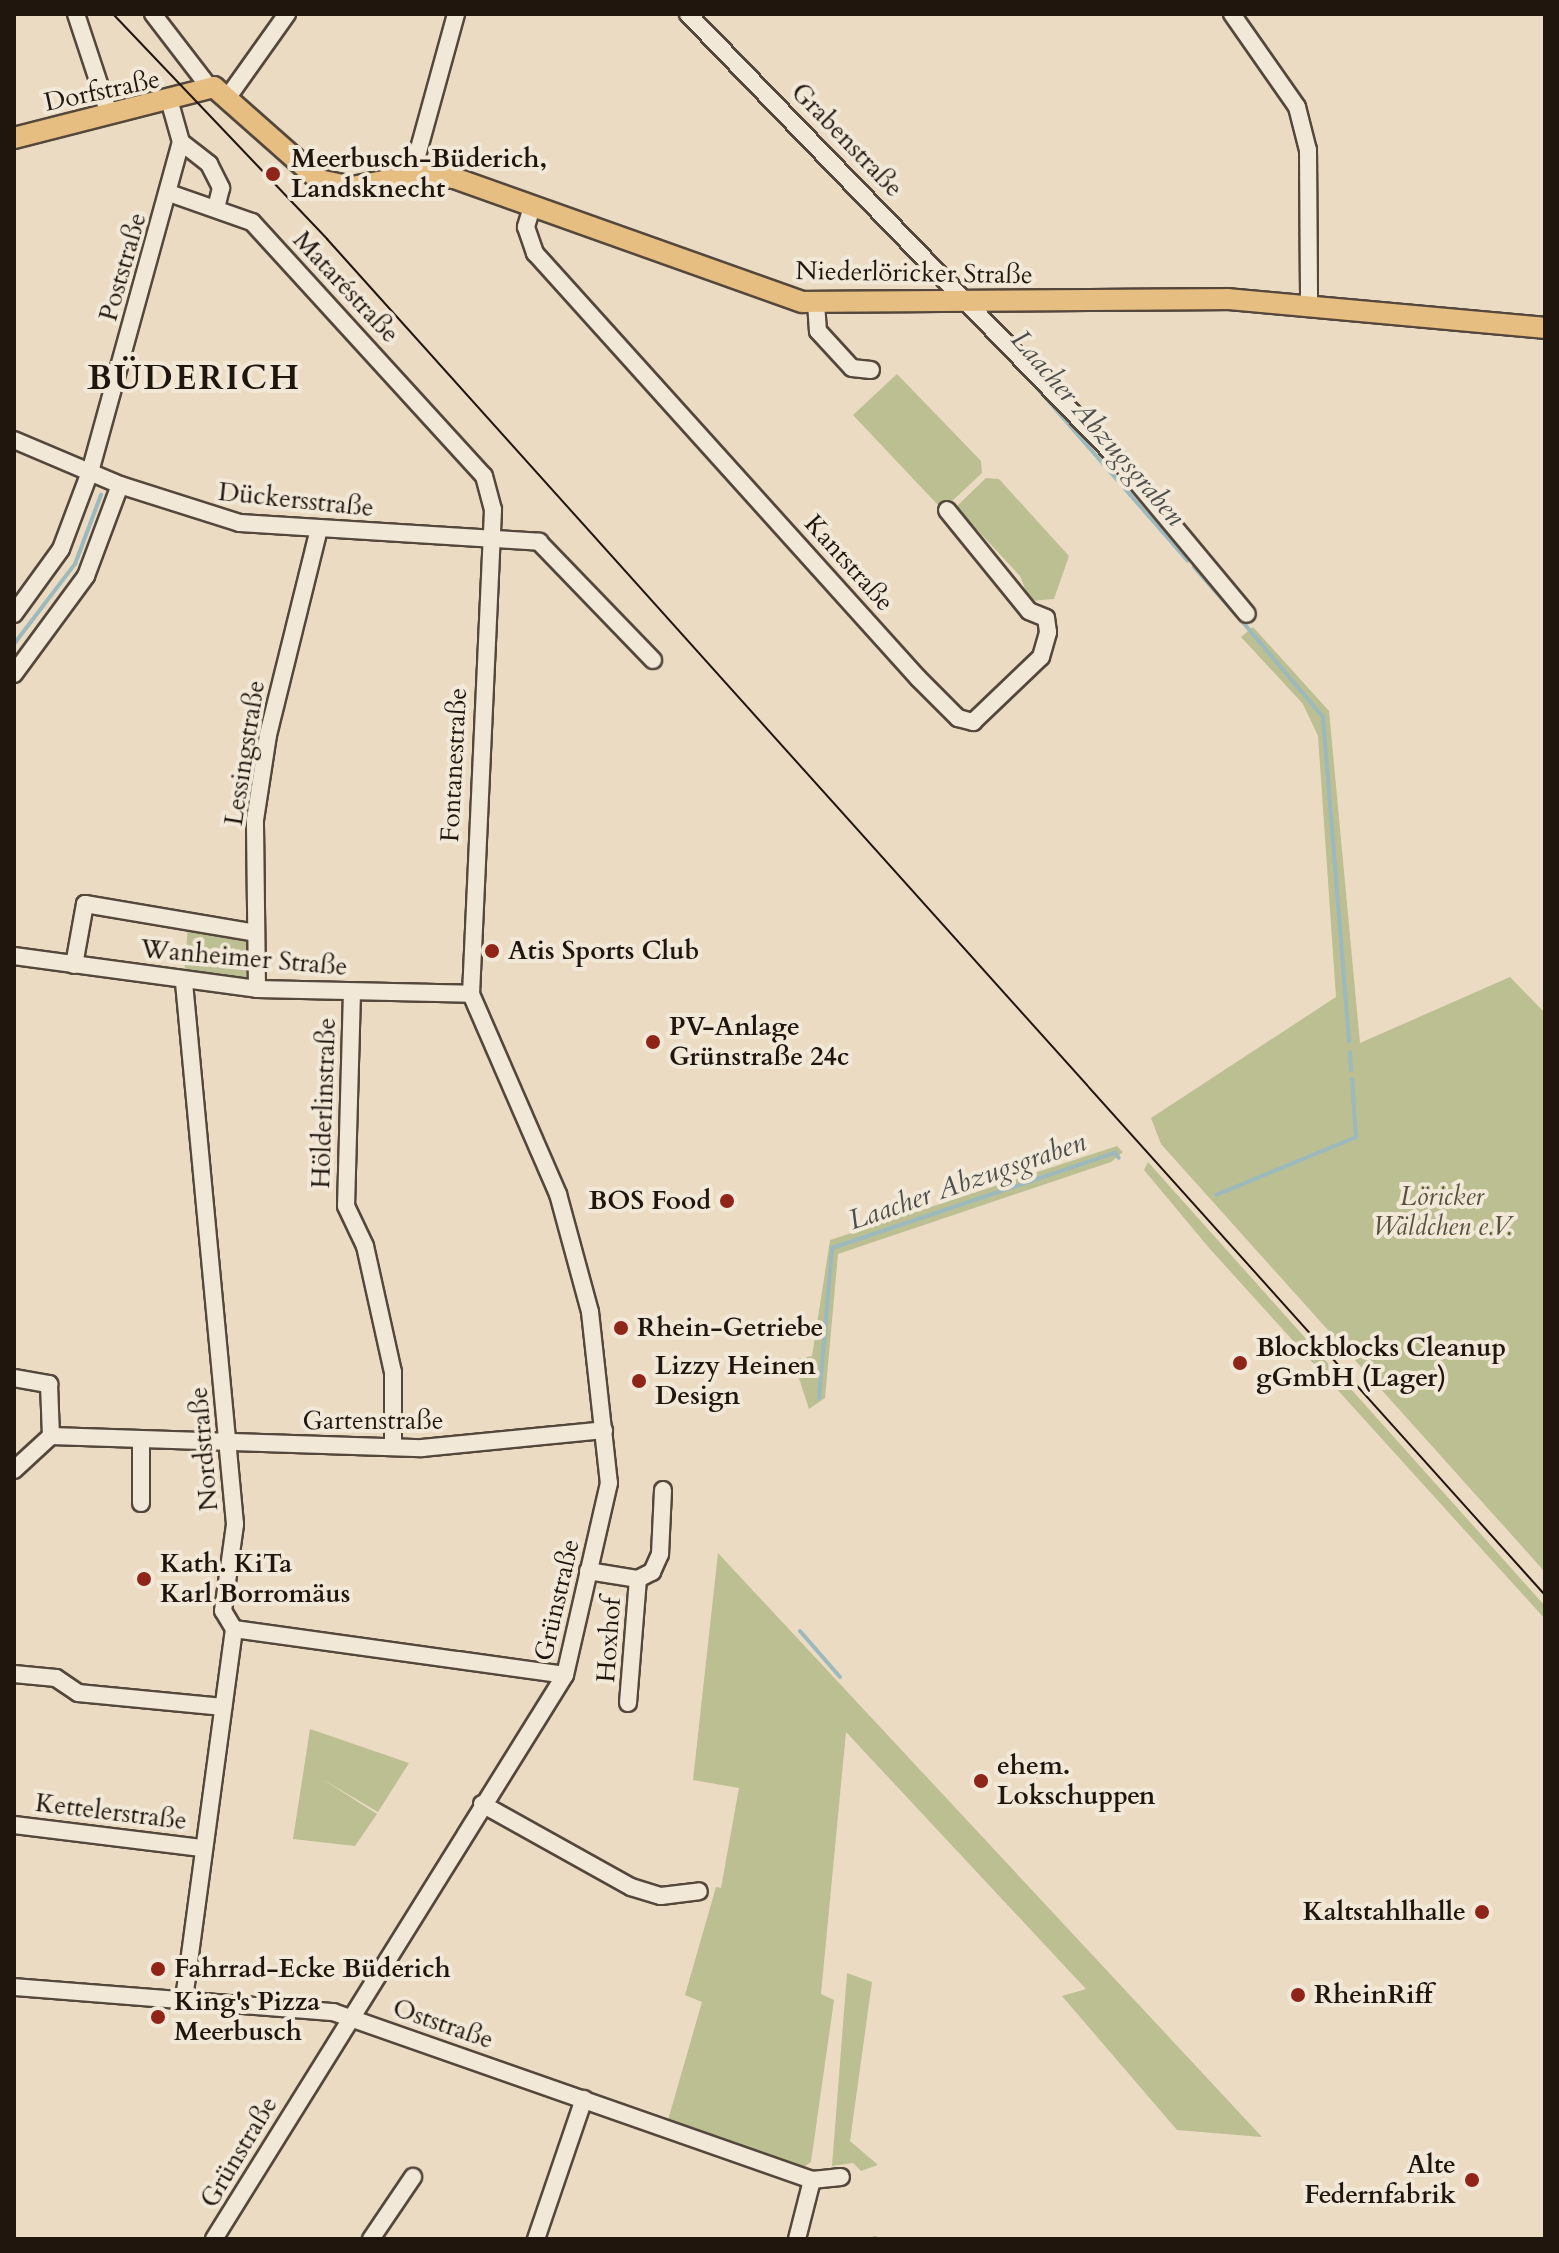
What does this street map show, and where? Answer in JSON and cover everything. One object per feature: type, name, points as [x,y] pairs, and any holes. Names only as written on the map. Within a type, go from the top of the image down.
[{"type":"main road","name":"Dorfstraße","points":[[14,138],[109,114],[170,103],[204,88]]},
{"type":"main road","name":"Niederlöricker Straße","points":[[204,88],[228,97],[294,166],[319,180],[360,187],[412,174],[454,178],[770,293],[816,303],[1309,303],[1545,328]]},
{"type":"street","points":[[76,14],[109,114]]},
{"type":"street","points":[[153,14],[204,88]]},
{"type":"street","points":[[228,97],[287,14]]},
{"type":"street","points":[[412,174],[456,14]]},
{"type":"street","name":"Grabenstraße","points":[[688,14],[970,302],[1116,457],[1247,614]]},
{"type":"street","points":[[1232,14],[1297,107],[1308,150],[1309,303]]},
{"type":"street","name":"Poststraße","points":[[14,612],[61,549],[90,472],[181,142],[170,103]]},
{"type":"street","points":[[181,142],[209,164],[221,188],[216,208]]},
{"type":"street","name":"Mataréstraße","points":[[169,193],[252,222],[484,476],[490,540]]},
{"type":"street","name":"Kantstraße","points":[[532,207],[526,227],[535,253],[918,678],[958,718],[973,722],[1041,657],[1048,632],[1046,618],[1029,611],[947,510]]},
{"type":"street","points":[[816,303],[818,331],[852,368],[871,370]]},
{"type":"street","name":"Dückersstraße","points":[[14,440],[120,485],[211,517],[319,529],[490,540]]},
{"type":"street","points":[[14,674],[86,576],[120,485]]},
{"type":"street","name":"Lessingstraße","points":[[257,989],[255,820],[268,735],[319,529]]},
{"type":"street","points":[[490,540],[539,542],[653,660]]},
{"type":"street","name":"Fontanestraße","points":[[471,994],[490,540]]},
{"type":"street","points":[[74,965],[85,904],[256,933]]},
{"type":"street","name":"Wanheimer Straße","points":[[14,956],[184,982],[257,989],[471,994]]},
{"type":"street","name":"Nordstraße","points":[[184,982],[235,1524],[223,1611],[234,1629],[184,1999]]},
{"type":"street","name":"Hölderlinstraße","points":[[352,992],[346,1206],[365,1246],[390,1358],[393,1447]]},
{"type":"street","name":"Grünstraße","points":[[214,2239],[348,2016],[565,1675],[609,1483],[590,1312],[558,1194],[471,994]]},
{"type":"street","points":[[14,1378],[49,1384],[51,1436],[14,1470]]},
{"type":"street","name":"Gartenstraße","points":[[51,1436],[393,1447],[604,1430]]},
{"type":"street","points":[[141,1441],[141,1503]]},
{"type":"street","name":"Hoxhof","points":[[628,1703],[638,1579],[660,1554],[663,1490]]},
{"type":"street","name":"Hoxhof","points":[[588,1571],[638,1579]]},
{"type":"street","points":[[234,1629],[565,1675]]},
{"type":"street","points":[[14,1674],[56,1678],[78,1693],[223,1707]]},
{"type":"street","points":[[482,1804],[631,1887],[661,1896],[699,1891]]},
{"type":"street","name":"Kettelerstraße","points":[[14,1825],[202,1848]]},
{"type":"street","name":"Oststraße","points":[[14,1987],[184,1999],[348,2016],[812,2180],[841,2177]]},
{"type":"street","points":[[536,2239],[584,2099]]},
{"type":"street","points":[[371,2239],[413,2177]]},
{"type":"street","points":[[797,2239],[812,2180]]},
{"type":"green space","points":[[897,374],[981,461],[982,473],[949,504],[937,504],[853,415]]},
{"type":"green space","points":[[986,478],[999,479],[1069,556],[1054,599],[1030,601],[1020,576],[956,507]]},
{"type":"green space","name":"Löricker Wäldchen e.V.","points":[[1253,627],[1329,711],[1360,1043],[1510,977],[1545,1013],[1545,1572],[1161,1144],[1151,1118],[1336,997],[1318,736],[1303,704],[1241,637]]},
{"type":"green space","points":[[188,925],[252,936],[252,983],[184,977]]},
{"type":"green space","points":[[1117,1146],[1123,1152],[1111,1162],[838,1254],[825,1398],[809,1409],[793,1360],[812,1356],[830,1240]]},
{"type":"green space","points":[[1148,1162],[1545,1606],[1545,1619],[1210,1249],[1144,1170]]},
{"type":"green space","points":[[718,1553],[1262,2137],[1177,2130],[1062,1996],[1086,1989],[846,1732],[821,1994],[834,2000],[811,2162],[804,2167],[668,2120],[702,2002],[685,1995],[716,1887],[721,1888],[739,1788],[693,1780]]},
{"type":"green space","points":[[310,1729],[409,1763],[378,1812],[322,1779],[377,1814],[355,1846],[293,1839]]},
{"type":"green space","points":[[847,1973],[872,1982],[850,2141],[878,2165],[861,2171],[853,2163],[832,2166]]},
{"type":"waterway","name":"Laacher Abzugsgraben","points":[[1024,373],[1188,561]]},
{"type":"waterway","points":[[14,644],[75,564],[101,495]]},
{"type":"waterway","name":"Laacher Abzugsgraben","points":[[1194,567],[1237,616]]},
{"type":"waterway","name":"Laacher Abzugsgraben","points":[[1241,620],[1323,717],[1349,1041]]},
{"type":"waterway","name":"Laacher Abzugsgraben","points":[[1350,1052],[1351,1070]]},
{"type":"waterway","name":"Laacher Abzugsgraben","points":[[1216,1195],[1356,1137],[1352,1079]]},
{"type":"waterway","name":"Laacher Abzugsgraben","points":[[819,1398],[832,1248],[1115,1153],[1119,1158]]},
{"type":"waterway","name":"Laacher Abzugsgraben","points":[[800,1631],[840,1677]]},
{"type":"tram line","points":[[113,14],[327,239],[1545,1595]]},
{"type":"place","name":"Meerbusch-Büderich, Landsknecht","points":[[273,174]]},
{"type":"place","name":"Atis Sports Club","points":[[492,951]]},
{"type":"place","name":"PV-Anlage Grünstraße 24c","points":[[653,1042]]},
{"type":"place","name":"BOS Food","points":[[727,1201]]},
{"type":"place","name":"Rhein-Getriebe","points":[[621,1328]]},
{"type":"place","name":"Blockblocks Cleanup gGmbH (Lager)","points":[[1240,1363]]},
{"type":"place","name":"Lizzy Heinen Design","points":[[639,1381]]},
{"type":"place","name":"Kath. KiTa Karl Borromäus","points":[[144,1579]]},
{"type":"place","name":"ehem. Lokschuppen","points":[[981,1781]]},
{"type":"place","name":"Kaltstahlhalle","points":[[1482,1912]]},
{"type":"place","name":"Fahrrad-Ecke Büderich","points":[[158,1969]]},
{"type":"place","name":"RheinRiff","points":[[1298,1995]]},
{"type":"place","name":"King's Pizza Meerbusch","points":[[158,2017]]},
{"type":"place","name":"Alte Federnfabrik","points":[[1472,2180]]},
{"type":"district","name":"BÜDERICH","points":[[194,379]]}]
